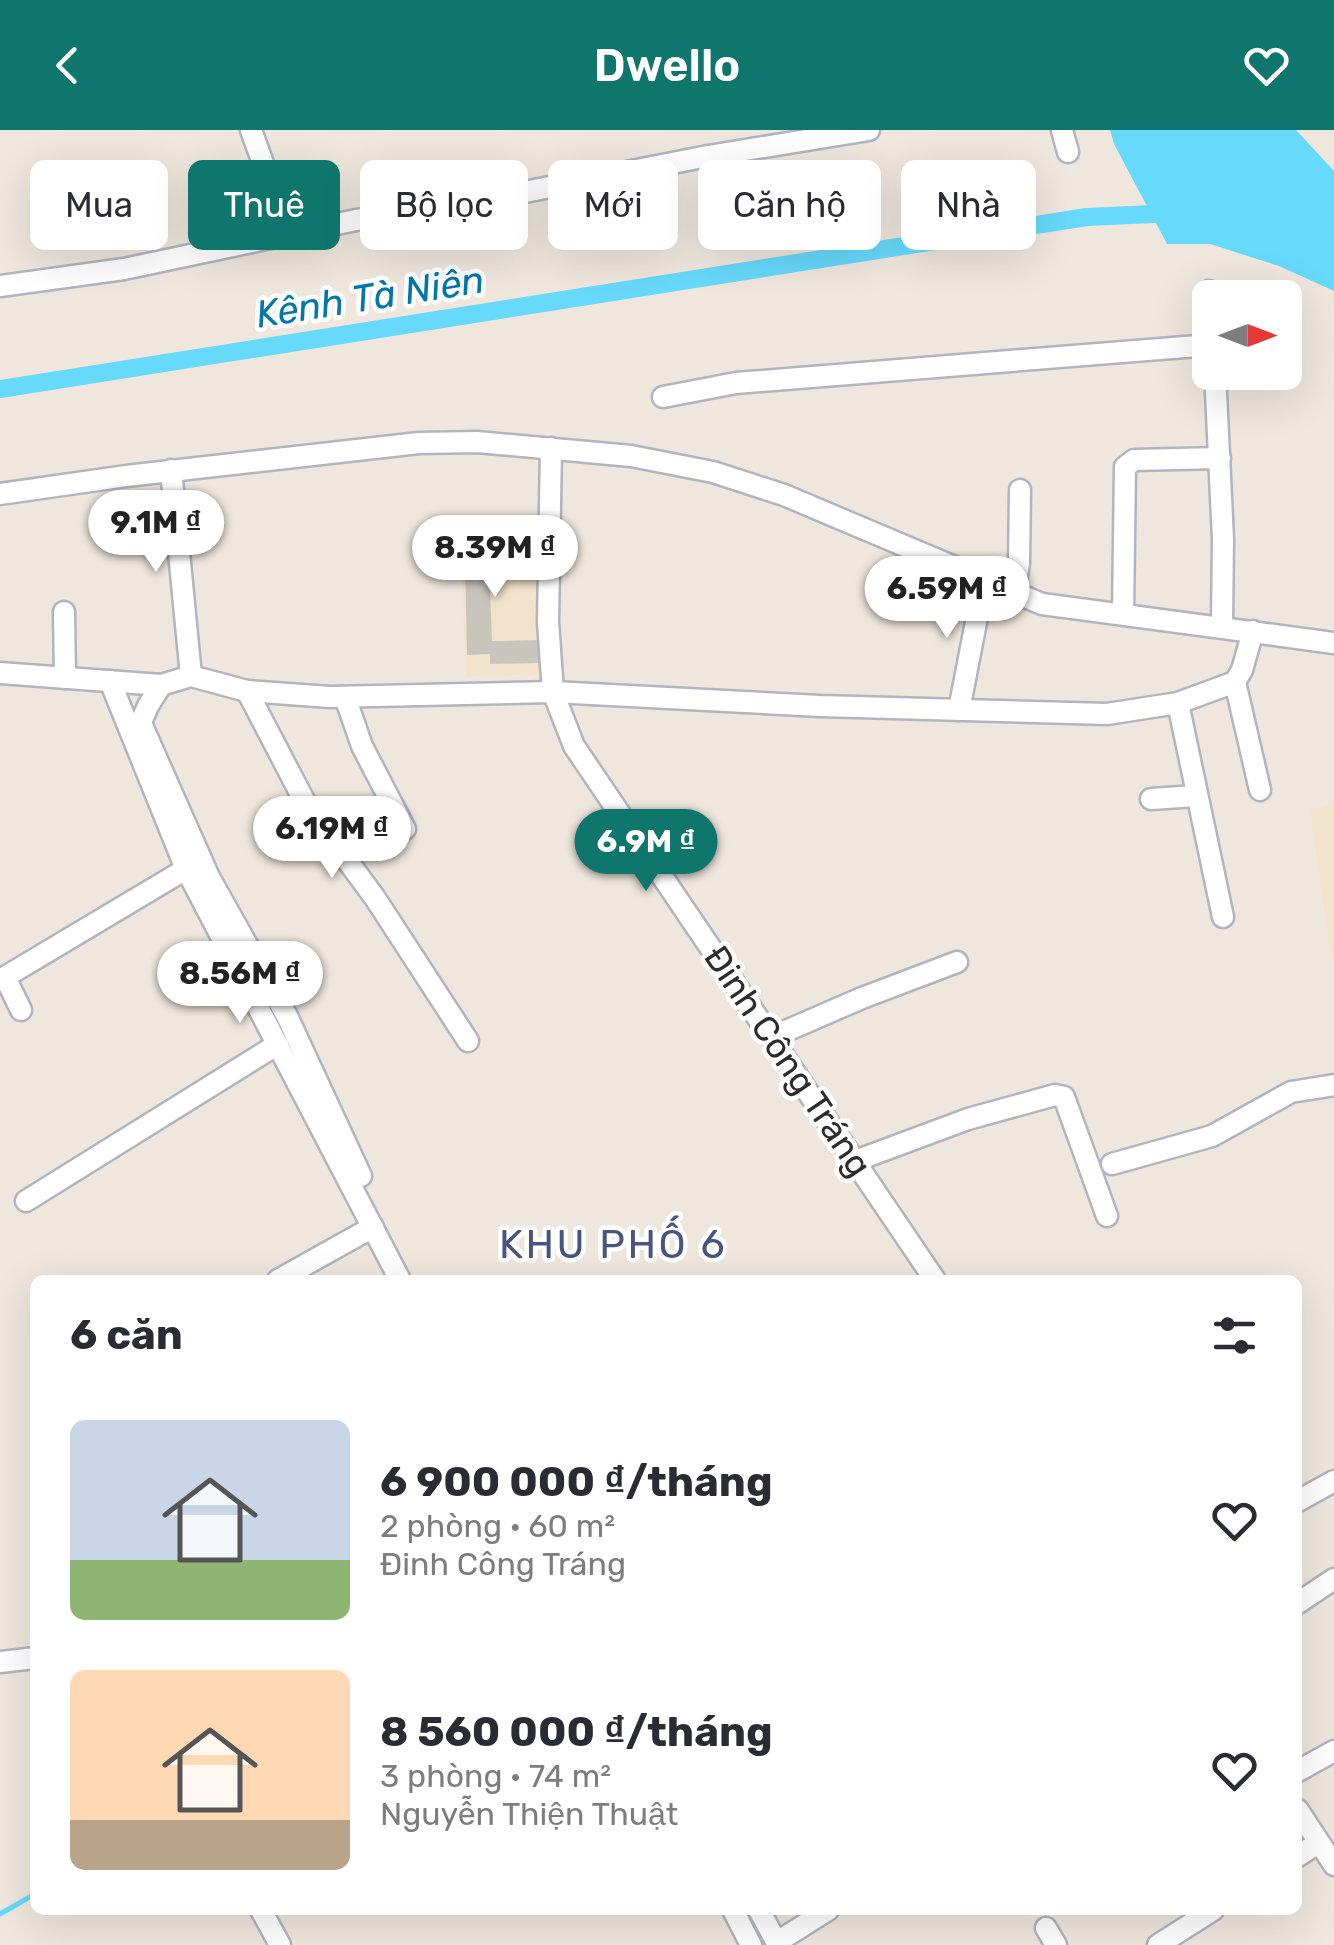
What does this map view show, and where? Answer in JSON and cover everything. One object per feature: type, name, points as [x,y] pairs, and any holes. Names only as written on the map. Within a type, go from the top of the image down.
[{"type":"street","points":[[251,130],[262,160]]},
{"type":"street","points":[[340,224],[868,130]]},
{"type":"street","points":[[1062,130],[1068,152]]},
{"type":"street","points":[[0,286],[124,269],[217,250]]},
{"type":"street","points":[[662,397],[736,382],[1192,346]]},
{"type":"street","points":[[1216,390],[1222,626]]},
{"type":"street","points":[[0,494],[171,470],[419,443],[477,442],[631,456],[713,472],[784,495],[1014,595],[1063,608],[1334,642]]},
{"type":"street","name":"Đinh Công Tráng","points":[[551,448],[548,622],[553,692],[574,746],[932,1275]]},
{"type":"street","points":[[1122,614],[1126,466],[1134,460],[1220,458]]},
{"type":"street","points":[[171,470],[191,676]]},
{"type":"street","points":[[1014,595],[1019,562],[1020,490]]},
{"type":"street","points":[[958,710],[984,581]]},
{"type":"street","points":[[64,612],[65,678]]},
{"type":"street","points":[[0,673],[161,685],[191,676],[247,691],[345,697],[553,692],[1106,714],[1178,703],[1234,682],[1242,670],[1253,631]]},
{"type":"street","points":[[110,681],[186,869],[278,1044],[411,1275]]},
{"type":"street","points":[[1234,682],[1260,790]]},
{"type":"street","points":[[134,746],[140,722],[161,685]]},
{"type":"street","points":[[247,691],[307,806],[374,898],[468,1042]]},
{"type":"street","points":[[345,697],[362,746],[405,828]]},
{"type":"street","points":[[1178,703],[1223,916]]},
{"type":"street","points":[[140,722],[209,877],[287,1016],[373,1227],[397,1275]]},
{"type":"street","points":[[1151,799],[1196,796]]},
{"type":"street","points":[[21,1010],[2,979],[186,869]]},
{"type":"street","points":[[772,1037],[957,962]]},
{"type":"street","points":[[26,1200],[278,1044]]},
{"type":"street","points":[[1112,1164],[1212,1136],[1291,1092],[1334,1086]]},
{"type":"street","points":[[855,1161],[968,1120],[1055,1095],[1064,1098],[1107,1216]]},
{"type":"street","points":[[287,1275],[373,1227]]},
{"type":"street","points":[[1302,1498],[1334,1481]]},
{"type":"street","points":[[1302,1600],[1334,1579]]},
{"type":"street","points":[[0,1662],[30,1659]]},
{"type":"street","points":[[1302,1768],[1334,1751]]},
{"type":"street","points":[[1302,1816],[1334,1864]]},
{"type":"street","points":[[1302,1853],[1318,1842]]},
{"type":"street","points":[[264,1915],[280,1945]]},
{"type":"street","points":[[736,1915],[751,1945]]},
{"type":"street","points":[[762,1915],[777,1944],[820,1915]]},
{"type":"street","points":[[1158,1945],[1205,1915]]},
{"type":"shaded area","points":[[541,531],[546,674],[466,677],[460,534]]},
{"type":"shaded area","points":[[1334,805],[1334,958],[1331,958],[1310,810]]},
{"type":"water","points":[[1110,130],[1296,130],[1334,171],[1334,291],[1279,266],[1210,244],[1167,244]]},
{"type":"building","points":[[536,535],[536,560],[489,562],[492,641],[540,640],[540,663],[490,664],[490,654],[467,655],[465,563],[476,563],[475,536]]},
{"type":"waterway","name":"Kênh Tà Niên","points":[[0,389],[1087,217],[1175,213]]},
{"type":"waterway","points":[[0,1914],[30,1897]]},
{"type":"district","name":"KHU PHỐ 6","points":[[613,1244]]}]
